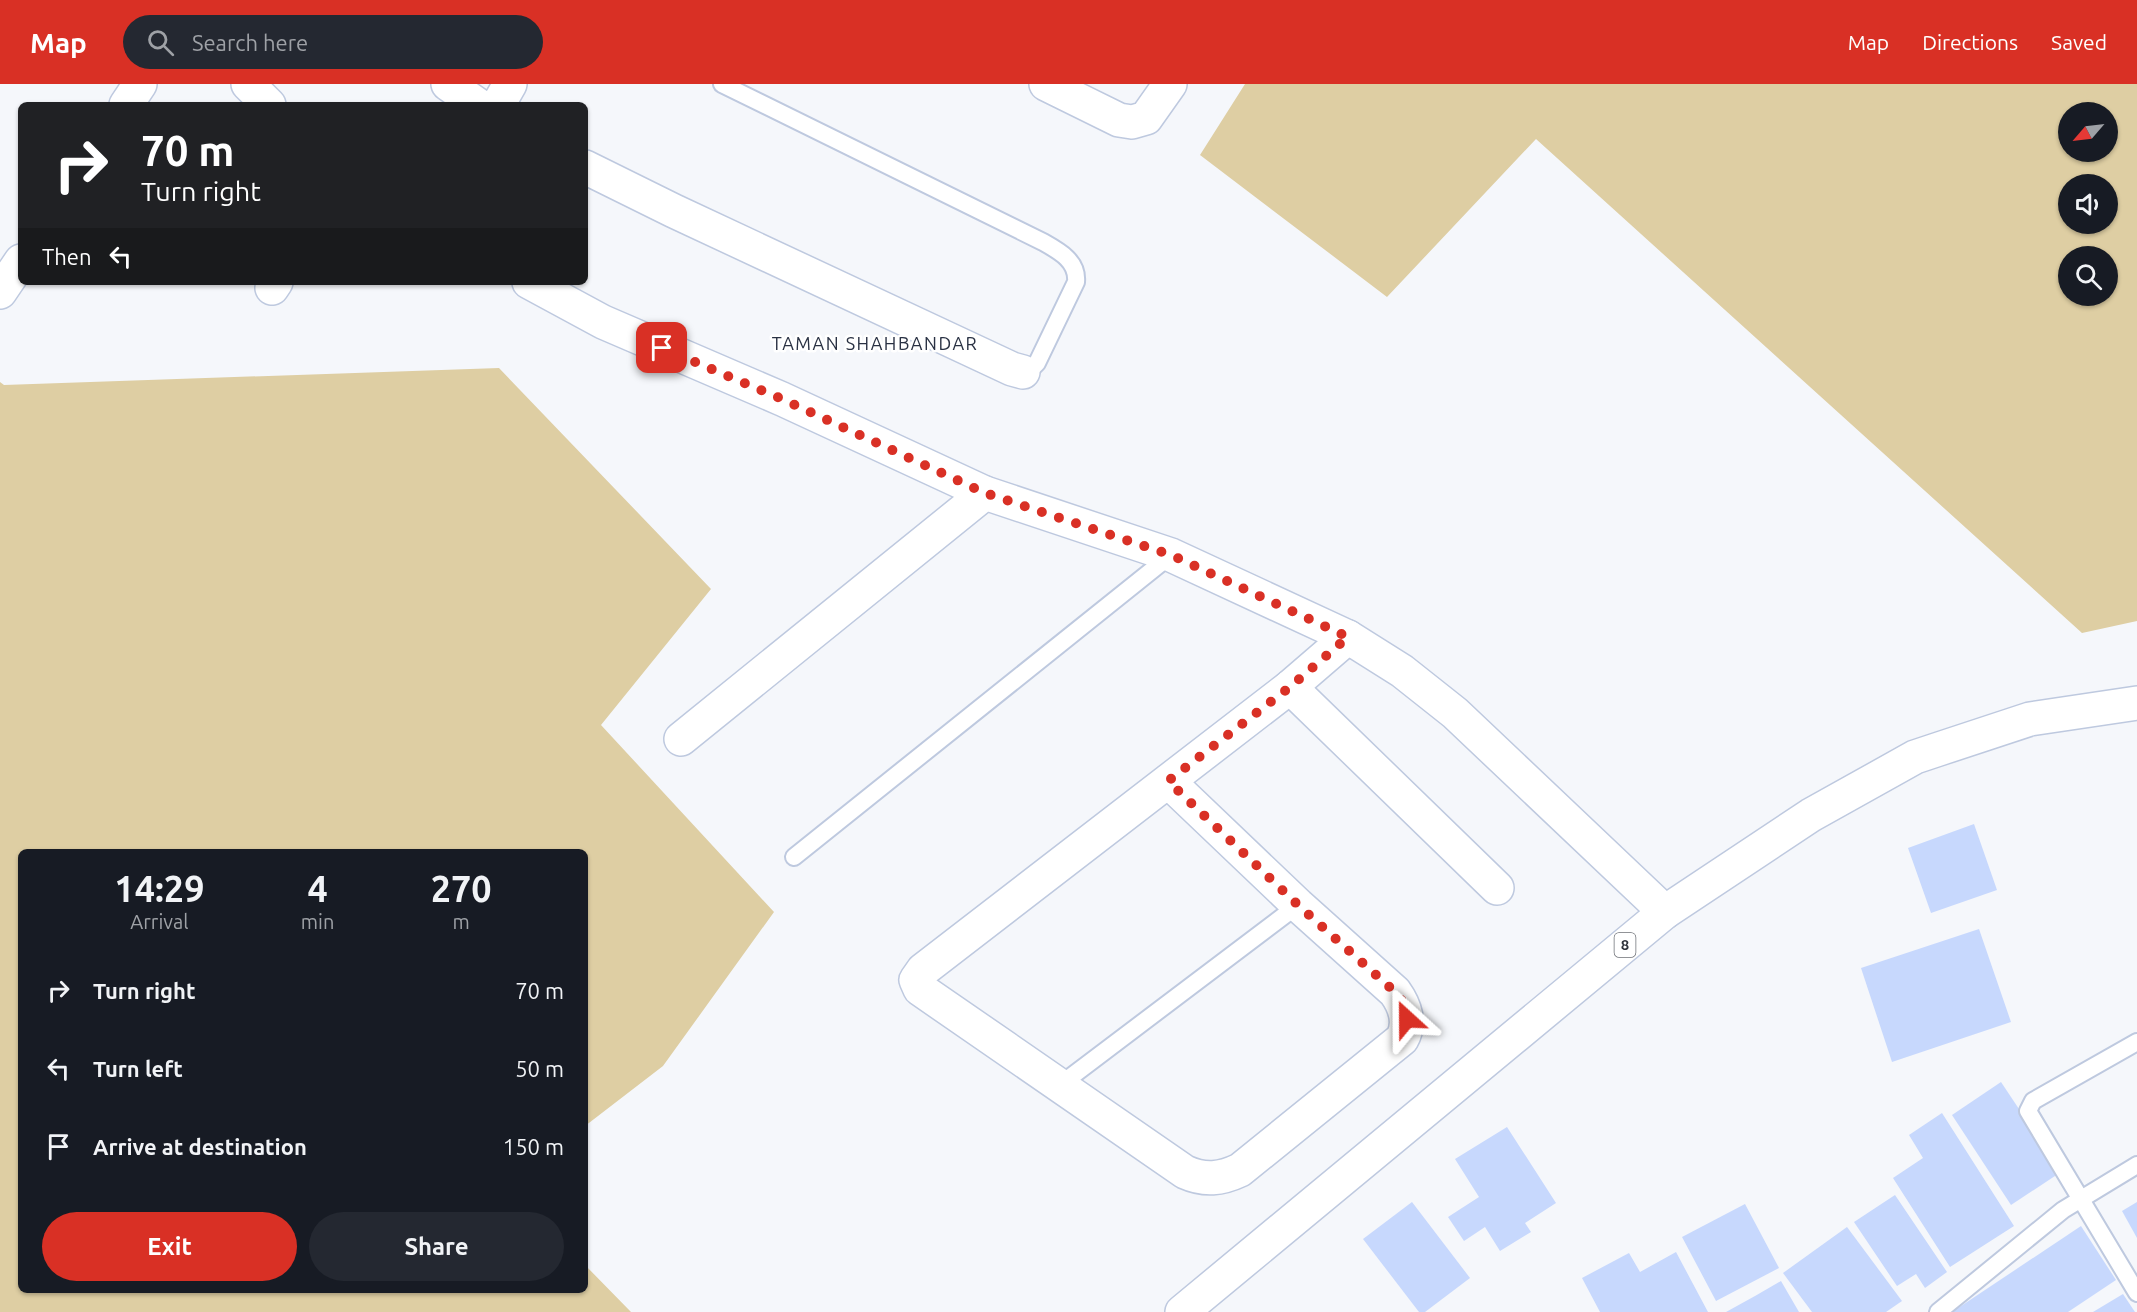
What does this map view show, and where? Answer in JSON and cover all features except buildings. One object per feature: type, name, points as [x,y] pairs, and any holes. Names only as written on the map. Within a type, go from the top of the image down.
[{"type":"street","points":[[128,102],[140,84]]},
{"type":"street","points":[[248,84],[266,102]]},
{"type":"street","points":[[448,84],[473,102]]},
{"type":"street","points":[[500,102],[510,84]]},
{"type":"street","points":[[1046,84],[1119,120],[1132,122],[1146,118],[1170,84]]},
{"type":"street","points":[[588,168],[695,221],[1012,369],[1023,372]]},
{"type":"street","points":[[0,292],[18,265]]},
{"type":"street","points":[[535,285],[603,322],[782,399],[985,493],[1171,555],[1348,637],[1402,671],[1455,713],[1665,912]]},
{"type":"street","points":[[681,739],[985,493]]},
{"type":"street","points":[[1168,781],[1298,905],[1395,992],[1402,1001],[1407,1025],[1402,1039],[1240,1170],[1224,1178],[1206,1179],[1185,1172],[920,989],[916,980],[923,970],[1168,781],[1290,687],[1348,637]]},
{"type":"street","points":[[1290,687],[1497,888]]},
{"type":"street","name":"8","points":[[1182,1312],[1665,912],[1811,815],[1915,757],[2030,718],[2137,703]]},
{"type":"lane","points":[[722,84],[1043,242],[1067,258],[1075,267],[1076,282],[1037,363],[1031,369],[1023,372]]},
{"type":"lane","points":[[794,857],[1171,555]]},
{"type":"lane","points":[[1060,1085],[1298,905]]},
{"type":"lane","points":[[2135,1048],[2033,1101],[2029,1107],[2030,1115],[2137,1293]]},
{"type":"lane","points":[[1938,1312],[2041,1227],[2137,1165]]},
{"type":"shaded area","points":[[1245,84],[2137,84],[2137,621],[2082,633],[1536,139],[1387,297],[1200,155]]},
{"type":"shaded area","points":[[499,368],[711,589],[601,725],[774,912],[663,1066],[588,1124],[588,849],[18,849],[18,1293],[588,1293],[588,1268],[631,1312],[0,1312],[0,382],[4,385]]},
{"type":"district","name":"TAMAN SHAHBANDAR","points":[[875,344]]},
{"type":"route","points":[[662,348],[782,399],[985,493],[1171,555],[1348,637],[1290,687],[1168,781],[1298,905],[1395,992],[1402,1001],[1407,1019]]}]
